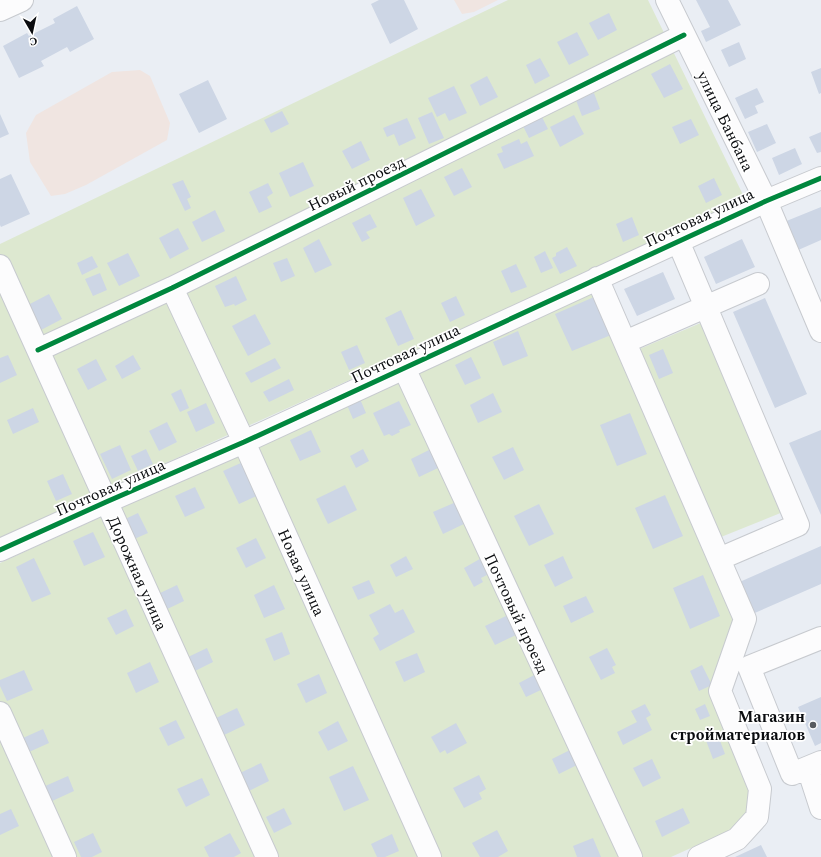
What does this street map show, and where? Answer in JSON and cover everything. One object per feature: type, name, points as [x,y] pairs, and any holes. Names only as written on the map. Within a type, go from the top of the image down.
[{"type":"street","points":[[0,10],[22,0]]},
{"type":"street","name":"улица Банбана","points":[[667,0],[766,201],[821,331]]},
{"type":"street","name":"Новый проезд","points":[[38,350],[172,288],[684,35]]},
{"type":"street","name":"Почтовая улица","points":[[0,550],[244,442],[597,278],[766,201],[821,178]]},
{"type":"street","points":[[678,241],[798,525],[719,559]]},
{"type":"street","name":"Дорожная улица","points":[[0,266],[267,857]]},
{"type":"street","points":[[597,278],[745,619],[720,690],[760,789],[757,817],[737,839],[698,857]]},
{"type":"street","points":[[625,342],[758,284]]},
{"type":"street","name":"Новая улица","points":[[172,288],[244,442],[430,857]]},
{"type":"street","name":"Почтовый проезд","points":[[404,368],[631,857]]},
{"type":"street","points":[[821,638],[748,667],[792,774],[815,765],[821,808]]},
{"type":"street","points":[[0,712],[65,857]]},
{"type":"shaded area","points":[[454,0],[498,0],[474,12],[462,14]]},
{"type":"shaded area","points":[[140,70],[150,76],[170,123],[167,140],[86,185],[65,194],[51,196],[30,162],[26,133],[36,115],[112,72]]},
{"type":"green space","points":[[508,0],[648,0],[746,201],[0,538],[0,244]]},
{"type":"green space","points":[[597,291],[735,615],[709,691],[749,790],[747,813],[731,830],[671,857],[0,857],[0,563]]},
{"type":"green space","points":[[703,322],[783,512],[716,539],[637,350]]},
{"type":"building","points":[[379,0],[404,0],[418,29],[390,44],[371,4]]},
{"type":"building","points":[[696,0],[728,0],[741,25],[706,42],[701,31],[710,27]]},
{"type":"building","points":[[77,6],[94,39],[70,52],[67,47],[41,61],[44,66],[19,78],[3,46],[27,33],[29,36],[55,23],[53,19]]},
{"type":"building","points":[[609,13],[617,30],[598,40],[589,23]]},
{"type":"building","points":[[577,32],[589,55],[569,65],[557,42]]},
{"type":"building","points":[[739,42],[746,59],[729,67],[721,50]]},
{"type":"building","points":[[540,58],[550,76],[535,84],[526,65]]},
{"type":"building","points":[[670,64],[683,89],[664,98],[651,74]]},
{"type":"building","points":[[821,68],[821,93],[819,94],[811,72]]},
{"type":"building","points":[[487,76],[498,97],[480,106],[470,85]]},
{"type":"building","points":[[208,80],[227,119],[199,133],[179,94]]},
{"type":"building","points":[[454,86],[467,113],[449,121],[445,113],[437,117],[428,98]]},
{"type":"building","points":[[757,88],[764,102],[755,106],[758,113],[745,119],[735,98]]},
{"type":"building","points":[[594,93],[600,109],[582,116],[576,100]]},
{"type":"building","points":[[282,111],[289,124],[271,133],[264,120]]},
{"type":"building","points":[[432,112],[444,138],[429,144],[418,118]]},
{"type":"building","points":[[0,114],[9,134],[0,138]]},
{"type":"building","points":[[574,115],[584,134],[560,147],[550,127]]},
{"type":"building","points":[[542,117],[548,129],[529,138],[523,126]]},
{"type":"building","points":[[407,118],[416,138],[399,146],[394,134],[387,137],[383,128]]},
{"type":"building","points":[[691,119],[699,135],[680,144],[672,127]]},
{"type":"building","points":[[767,124],[776,143],[757,152],[748,132]]},
{"type":"building","points":[[821,132],[821,152],[817,153],[809,137]]},
{"type":"building","points":[[519,139],[521,144],[527,141],[534,156],[504,169],[497,154],[503,152],[501,147]]},
{"type":"building","points":[[361,141],[370,160],[352,169],[342,151]]},
{"type":"building","points":[[795,148],[802,164],[779,175],[772,158]]},
{"type":"building","points":[[303,162],[314,186],[290,197],[279,173]]},
{"type":"building","points":[[462,168],[472,187],[454,196],[444,177]]},
{"type":"building","points":[[11,174],[30,214],[1,227],[0,179]]},
{"type":"building","points":[[714,178],[722,195],[706,203],[698,186]]},
{"type":"building","points":[[183,180],[191,197],[187,199],[191,208],[185,211],[172,184]]},
{"type":"building","points":[[268,183],[273,193],[267,197],[272,207],[259,213],[249,192]]},
{"type":"building","points":[[421,189],[435,216],[416,226],[403,198]]},
{"type":"building","points":[[821,207],[821,240],[796,251],[784,222]]},
{"type":"building","points":[[215,210],[225,231],[202,242],[192,222]]},
{"type":"building","points":[[370,214],[377,227],[366,232],[370,238],[362,242],[352,223]]},
{"type":"building","points":[[632,217],[639,235],[623,242],[616,224]]},
{"type":"building","points":[[178,228],[189,249],[170,259],[159,238]]},
{"type":"building","points":[[319,239],[332,265],[315,273],[303,248]]},
{"type":"building","points":[[742,239],[755,267],[716,284],[704,257]]},
{"type":"building","points":[[567,247],[577,266],[560,274],[552,258],[556,256],[556,253]]},
{"type":"building","points":[[545,251],[553,268],[541,273],[534,257]]},
{"type":"building","points":[[128,253],[140,276],[119,286],[107,263]]},
{"type":"building","points":[[92,256],[98,267],[82,275],[77,263]]},
{"type":"building","points":[[287,258],[295,276],[281,282],[273,263]]},
{"type":"building","points":[[516,264],[527,287],[511,293],[501,271]]},
{"type":"building","points":[[663,272],[675,299],[637,316],[624,289]]},
{"type":"building","points":[[100,273],[107,290],[93,296],[85,279]]},
{"type":"building","points":[[236,276],[247,300],[235,306],[234,304],[225,307],[215,286]]},
{"type":"building","points":[[49,294],[62,319],[41,330],[28,305]]},
{"type":"building","points":[[456,296],[465,315],[450,322],[441,303]]},
{"type":"building","points":[[594,297],[611,335],[572,351],[555,314]]},
{"type":"building","points":[[765,298],[807,394],[775,408],[733,312]]},
{"type":"building","points":[[401,310],[414,339],[398,346],[385,318]]},
{"type":"building","points":[[255,314],[271,344],[248,356],[232,326]]},
{"type":"building","points":[[518,331],[528,356],[503,366],[493,342]]},
{"type":"building","points":[[357,345],[365,363],[349,370],[341,352]]},
{"type":"building","points":[[663,349],[673,373],[659,379],[649,355]]},
{"type":"building","points":[[8,355],[17,375],[0,383],[0,358]]},
{"type":"building","points":[[133,355],[141,369],[122,379],[115,366]]},
{"type":"building","points":[[471,357],[481,378],[465,385],[455,365]]},
{"type":"building","points":[[275,358],[281,368],[251,383],[245,373]]},
{"type":"building","points":[[96,359],[107,380],[88,390],[77,369]]},
{"type":"building","points":[[289,379],[294,390],[269,402],[263,392]]},
{"type":"building","points":[[181,389],[189,408],[180,412],[171,394]]},
{"type":"building","points":[[493,393],[502,412],[478,423],[470,405]]},
{"type":"building","points":[[360,399],[366,413],[353,419],[347,405]]},
{"type":"building","points":[[399,401],[411,425],[399,430],[400,432],[392,436],[389,434],[384,436],[373,413]]},
{"type":"building","points":[[206,403],[215,423],[196,432],[187,412]]},
{"type":"building","points":[[33,408],[39,422],[13,434],[7,420]]},
{"type":"building","points":[[630,413],[647,454],[617,466],[600,425]]},
{"type":"building","points":[[167,422],[177,442],[159,451],[149,431]]},
{"type":"building","points":[[311,430],[321,452],[300,461],[290,440]]},
{"type":"building","points":[[821,430],[821,515],[789,443]]},
{"type":"building","points":[[120,445],[131,470],[112,479],[100,454]]},
{"type":"building","points":[[513,447],[524,470],[504,480],[492,457]]},
{"type":"building","points":[[146,449],[153,464],[138,471],[131,456]]},
{"type":"building","points":[[363,449],[369,461],[356,468],[350,456]]},
{"type":"building","points":[[431,449],[440,467],[419,477],[411,459]]},
{"type":"building","points":[[243,462],[259,495],[239,504],[223,471]]},
{"type":"building","points":[[63,474],[72,494],[56,501],[47,481]]},
{"type":"building","points":[[345,485],[357,510],[328,524],[316,499]]},
{"type":"building","points":[[195,487],[205,508],[185,517],[175,496]]},
{"type":"building","points":[[665,495],[683,536],[653,549],[635,508]]},
{"type":"building","points":[[456,502],[466,523],[443,534],[433,512]]},
{"type":"building","points":[[539,504],[554,534],[529,546],[514,516]]},
{"type":"building","points":[[138,513],[148,533],[132,540],[123,520]]},
{"type":"building","points":[[93,532],[105,557],[84,566],[73,541]]},
{"type":"building","points":[[256,538],[266,558],[246,568],[236,548]]},
{"type":"building","points":[[821,546],[821,584],[750,615],[735,584]]},
{"type":"building","points":[[406,556],[413,569],[396,577],[390,565]]},
{"type":"building","points":[[485,556],[493,572],[481,578],[483,582],[474,587],[464,568]]},
{"type":"building","points":[[563,556],[573,578],[555,587],[544,565]]},
{"type":"building","points":[[34,558],[51,594],[32,602],[16,567]]},
{"type":"building","points":[[703,575],[720,616],[690,629],[673,588]]},
{"type":"building","points":[[369,580],[375,593],[358,600],[352,587]]},
{"type":"building","points":[[177,585],[184,601],[163,611],[156,595]]},
{"type":"building","points":[[274,585],[285,609],[264,618],[254,595]]},
{"type":"building","points":[[586,596],[594,612],[571,623],[563,606]]},
{"type":"building","points":[[390,604],[395,613],[403,609],[415,632],[380,651],[373,638],[379,634],[369,615]]},
{"type":"building","points":[[126,609],[134,626],[116,635],[107,618]]},
{"type":"building","points":[[506,616],[516,635],[495,645],[485,626]]},
{"type":"building","points":[[282,632],[290,654],[274,661],[265,639]]},
{"type":"building","points":[[207,648],[213,662],[193,672],[186,658]]},
{"type":"building","points":[[607,648],[616,665],[612,667],[615,673],[601,680],[589,657]]},
{"type":"building","points":[[417,653],[425,672],[404,682],[395,662]]},
{"type":"building","points":[[150,662],[159,682],[136,693],[127,673]]},
{"type":"building","points":[[702,665],[712,685],[699,691],[690,671]]},
{"type":"building","points":[[24,670],[33,690],[7,701],[0,686],[0,680]]},
{"type":"building","points":[[538,673],[545,688],[526,697],[519,683]]},
{"type":"building","points":[[319,674],[327,693],[306,703],[297,684]]},
{"type":"building","name":"Магазин стройматериалов","points":[[821,697],[821,743],[815,746],[798,707]]},
{"type":"building","points":[[645,704],[651,715],[646,718],[652,730],[623,745],[617,732],[637,722],[631,711]]},
{"type":"building","points":[[705,704],[710,716],[700,720],[695,709]]},
{"type":"building","points":[[237,708],[245,725],[222,736],[214,719]]},
{"type":"building","points":[[176,720],[185,738],[168,746],[159,728]]},
{"type":"building","points":[[338,721],[348,741],[328,751],[318,732]]},
{"type":"building","points":[[456,723],[467,743],[447,754],[445,750],[440,753],[431,737]]},
{"type":"building","points":[[43,729],[49,743],[29,752],[23,738]]},
{"type":"building","points":[[716,730],[725,754],[713,759],[704,735]]},
{"type":"building","points":[[572,749],[579,764],[559,774],[552,759]]},
{"type":"building","points":[[652,759],[661,778],[643,787],[633,768]]},
{"type":"building","points":[[261,763],[269,781],[249,791],[240,773]]},
{"type":"building","points":[[353,766],[369,800],[344,811],[329,777]]},
{"type":"building","points":[[479,775],[486,789],[479,793],[482,799],[464,808],[453,788]]},
{"type":"building","points":[[68,776],[74,791],[50,802],[43,787]]},
{"type":"building","points":[[202,778],[210,795],[186,807],[177,789]]},
{"type":"building","points":[[284,808],[292,824],[274,833],[266,817]]},
{"type":"building","points":[[683,808],[690,823],[662,837],[655,821]]},
{"type":"building","points":[[11,809],[19,826],[0,835],[0,814]]},
{"type":"building","points":[[497,830],[508,851],[498,857],[480,857],[472,843]]},
{"type":"building","points":[[93,833],[102,852],[92,857],[81,857],[74,842]]},
{"type":"building","points":[[230,833],[241,853],[234,857],[209,857],[204,847]]},
{"type":"building","points":[[392,834],[399,851],[385,857],[377,857],[371,844]]},
{"type":"building","points":[[593,838],[601,857],[577,857],[573,846]]},
{"type":"building","points":[[761,845],[767,857],[735,857]]},
{"type":"cycle path","points":[[38,350],[172,288],[684,35]]},
{"type":"cycle path","points":[[0,550],[244,442],[766,201],[821,178]]},
{"type":"place","name":"Магазин стройматериалов","points":[[813,725]]}]
